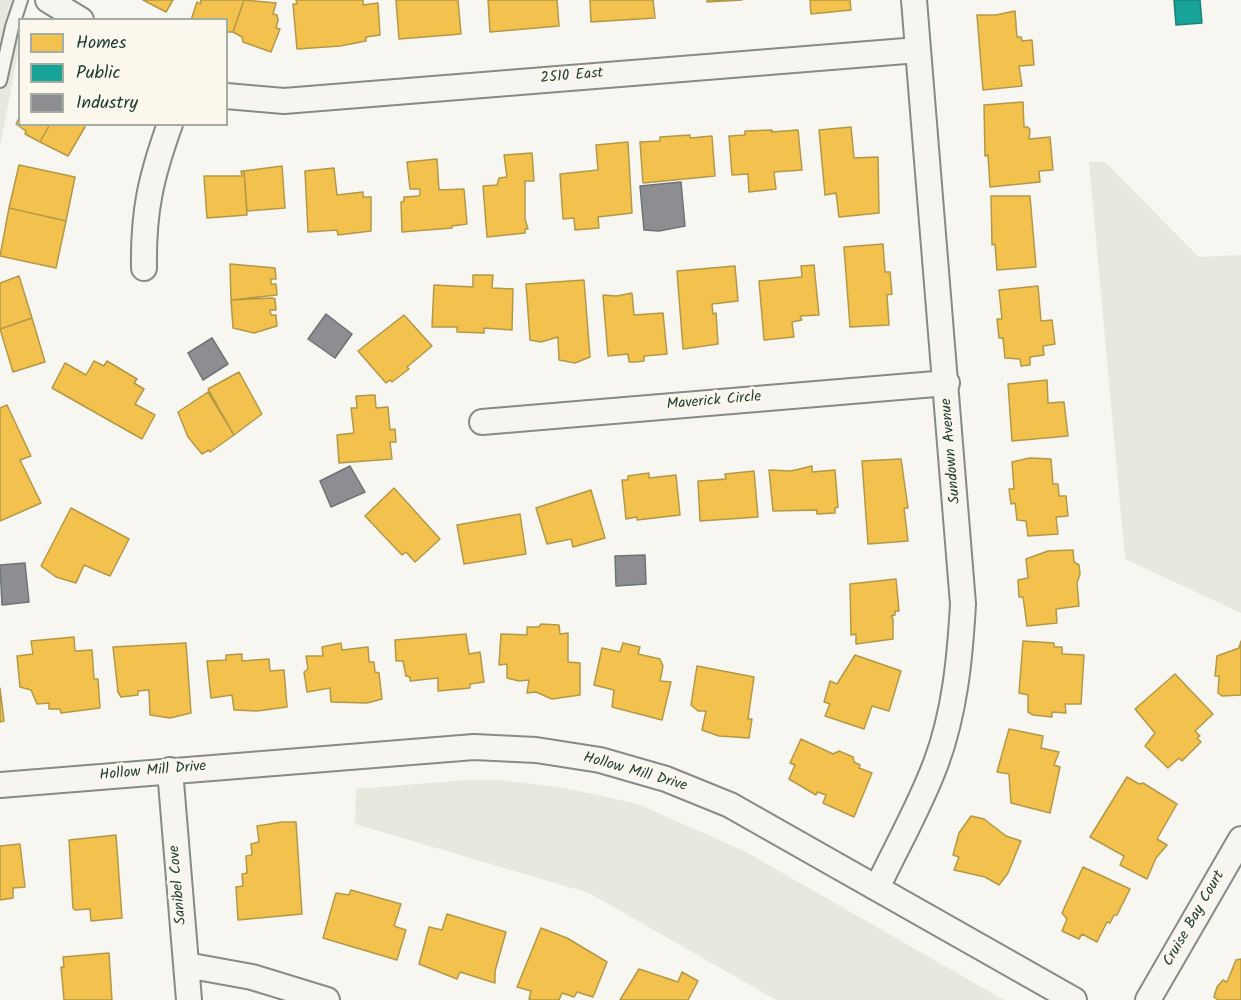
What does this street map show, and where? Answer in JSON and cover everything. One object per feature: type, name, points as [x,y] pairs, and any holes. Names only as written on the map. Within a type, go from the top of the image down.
[{"type":"street","points":[[48,0],[78,18]]},
{"type":"street","name":"Sundown Avenue","points":[[877,888],[916,809],[936,761],[951,710],[960,658],[963,604],[947,383],[914,0]]},
{"type":"street","name":"2510 East","points":[[228,96],[284,100],[918,50]]},
{"type":"street","points":[[144,268],[143,223],[151,182],[169,126]]},
{"type":"street","name":"Maverick Circle","points":[[482,422],[947,383]]},
{"type":"street","name":"Hollow Mill Drive","points":[[0,785],[474,747],[536,750],[600,760],[666,779],[730,805],[1074,1000]]},
{"type":"street","name":"Sanibel Cove","points":[[170,770],[189,1000]]},
{"type":"street","name":"Cruise Bay Court","points":[[1148,1000],[1241,838]]},
{"type":"street","points":[[186,965],[252,977],[327,1000]]},
{"type":"lane","points":[[0,81],[12,27],[21,0]]},
{"type":"shaded area","points":[[0,0],[15,0],[27,7],[25,18],[18,18],[18,53],[0,147]]},
{"type":"shaded area","points":[[1089,162],[1105,162],[1199,257],[1241,255],[1241,613],[1125,559]]},
{"type":"shaded area","points":[[466,780],[501,780],[565,788],[638,804],[744,851],[1004,1000],[776,1000],[589,893],[355,824],[356,789]]},
{"type":"building: Homes","points":[[143,0],[173,0],[166,12]]},
{"type":"building: Homes","points":[[201,0],[244,0],[233,32],[228,32],[228,18],[192,18],[197,2],[200,4]]},
{"type":"building: Homes","points":[[244,0],[276,3],[273,14],[277,15],[276,28],[280,29],[271,52],[243,42],[242,37],[233,32]]},
{"type":"building: Homes","points":[[296,0],[363,0],[363,5],[378,3],[380,35],[366,37],[366,41],[340,46],[297,49],[293,4],[297,4]]},
{"type":"building: Homes","points":[[396,0],[458,0],[461,34],[399,39]]},
{"type":"building: Homes","points":[[488,0],[557,0],[559,26],[490,32]]},
{"type":"building: Homes","points":[[590,0],[653,0],[655,18],[591,22]]},
{"type":"building: Homes","points":[[707,0],[742,0],[707,2]]},
{"type":"building: Homes","points":[[810,0],[850,0],[851,10],[811,14]]},
{"type":"building: Homes","points":[[1015,11],[1017,37],[1021,37],[1022,41],[1032,40],[1034,65],[1019,66],[1022,86],[983,90],[977,15],[996,15]]},
{"type":"building: Homes","points":[[1023,102],[1024,127],[1030,130],[1029,139],[1050,137],[1053,170],[1039,171],[1040,182],[990,187],[988,155],[985,156],[984,105]]},
{"type":"building: Homes","points":[[19,126],[49,126],[40,142],[25,134],[26,131]]},
{"type":"building: Homes","points":[[49,126],[85,126],[68,156],[40,142]]},
{"type":"building: Homes","points":[[851,127],[854,158],[878,157],[879,213],[839,217],[836,193],[825,195],[819,130]]},
{"type":"building: Homes","points":[[772,130],[772,132],[798,130],[802,170],[774,172],[776,189],[749,192],[748,174],[732,175],[729,136],[745,135],[745,131]]},
{"type":"building: Homes","points":[[690,135],[690,138],[712,136],[715,176],[643,183],[640,142],[660,141],[660,137]]},
{"type":"building: Homes","points":[[628,142],[632,213],[598,217],[599,228],[575,230],[574,218],[563,219],[560,174],[598,170],[596,145]]},
{"type":"building: Homes","points":[[532,153],[534,181],[525,181],[525,219],[528,229],[525,229],[525,233],[487,237],[483,186],[497,185],[499,178],[507,177],[504,155]]},
{"type":"building: Homes","points":[[437,159],[439,190],[464,189],[467,224],[452,226],[452,228],[402,232],[401,202],[404,201],[404,197],[419,196],[420,193],[420,189],[410,189],[407,162]]},
{"type":"building: Homes","points":[[19,165],[75,177],[66,221],[9,208]]},
{"type":"building: Homes","points":[[282,166],[285,208],[247,211],[244,171]]},
{"type":"building: Homes","points":[[334,168],[337,195],[363,192],[363,197],[371,197],[371,231],[338,235],[337,230],[308,232],[305,171]]},
{"type":"building: Homes","points":[[241,171],[244,171],[247,215],[207,218],[204,176],[242,176]]},
{"type":"building: Homes","points":[[991,196],[1030,196],[1036,267],[997,270],[995,244],[992,245]]},
{"type":"building: Homes","points":[[9,208],[66,221],[56,268],[0,256]]},
{"type":"building: Homes","points":[[883,244],[885,272],[890,272],[892,294],[887,295],[889,325],[850,327],[844,247]]},
{"type":"building: Homes","points":[[230,264],[275,268],[276,279],[271,279],[271,284],[276,284],[277,295],[231,300]]},
{"type":"building: Homes","points":[[814,265],[819,315],[800,316],[802,320],[792,322],[794,337],[764,340],[759,281],[802,277],[801,266]]},
{"type":"building: Homes","points":[[735,266],[738,301],[712,304],[713,314],[716,313],[718,344],[683,349],[677,271]]},
{"type":"building: Homes","points":[[473,275],[493,275],[492,288],[513,289],[512,330],[484,328],[484,333],[457,332],[457,327],[432,327],[434,285],[473,287]]},
{"type":"building: Homes","points":[[19,276],[32,318],[0,329],[0,283]]},
{"type":"building: Homes","points":[[584,280],[590,357],[575,363],[559,360],[558,337],[541,342],[530,340],[526,284]]},
{"type":"building: Homes","points":[[1038,286],[1041,321],[1052,320],[1055,344],[1043,346],[1044,355],[1030,357],[1030,365],[1021,366],[1020,359],[1005,358],[1003,338],[999,338],[997,319],[1002,319],[999,290]]},
{"type":"building: Homes","points":[[632,293],[634,315],[663,313],[667,354],[644,356],[644,361],[636,362],[629,362],[628,354],[608,356],[603,295],[617,296]]},
{"type":"building: Homes","points":[[275,299],[276,310],[270,310],[271,315],[276,315],[277,326],[254,333],[233,328],[231,300]]},
{"type":"building: Homes","points":[[404,315],[432,346],[407,367],[409,369],[392,382],[390,380],[386,383],[358,351]]},
{"type":"building: Homes","points":[[32,318],[45,362],[13,372],[0,329]]},
{"type":"building: Homes","points":[[94,361],[104,366],[107,361],[137,379],[134,383],[144,389],[135,404],[155,415],[142,439],[52,388],[65,363],[86,375]]},
{"type":"building: Homes","points":[[239,372],[262,414],[234,435],[208,389]]},
{"type":"building: Homes","points":[[1047,380],[1048,403],[1064,402],[1068,436],[1012,441],[1008,384]]},
{"type":"building: Homes","points":[[208,392],[234,435],[210,452],[209,450],[202,454],[188,437],[178,412]]},
{"type":"building: Homes","points":[[375,395],[376,408],[388,407],[390,430],[395,429],[396,442],[390,442],[392,459],[339,463],[337,435],[354,433],[351,408],[357,408],[356,396]]},
{"type":"building: Homes","points":[[7,405],[31,456],[20,460],[41,503],[0,521],[0,408]]},
{"type":"building: Homes","points":[[1030,458],[1051,459],[1053,484],[1058,484],[1059,496],[1066,496],[1068,516],[1056,517],[1058,534],[1028,536],[1026,521],[1017,520],[1015,503],[1011,504],[1009,489],[1014,489],[1012,462]]},
{"type":"building: Homes","points":[[901,459],[908,508],[904,508],[908,541],[868,544],[862,461]]},
{"type":"building: Homes","points":[[812,466],[812,472],[835,470],[838,507],[835,508],[835,513],[817,514],[817,510],[773,511],[769,470],[791,471]]},
{"type":"building: Homes","points":[[754,471],[758,517],[700,521],[698,481],[726,479],[725,474]]},
{"type":"building: Homes","points":[[649,473],[649,478],[676,475],[680,515],[637,520],[637,517],[626,519],[622,480],[628,480],[628,476]]},
{"type":"building: Homes","points":[[394,488],[440,539],[415,562],[406,552],[402,555],[365,516]]},
{"type":"building: Homes","points":[[591,490],[605,538],[573,547],[571,539],[547,544],[536,508]]},
{"type":"building: Homes","points":[[71,508],[129,539],[110,576],[84,565],[76,583],[56,577],[41,566]]},
{"type":"building: Homes","points":[[520,514],[526,554],[464,564],[457,525]]},
{"type":"building: Homes","points":[[1073,550],[1074,562],[1079,565],[1080,574],[1077,583],[1079,606],[1056,609],[1057,623],[1027,626],[1023,597],[1019,597],[1018,580],[1028,578],[1026,559],[1048,551]]},
{"type":"building: Homes","points":[[896,579],[899,611],[895,611],[895,615],[891,616],[893,639],[856,644],[856,634],[851,635],[850,584]]},
{"type":"building: Homes","points":[[541,624],[559,625],[560,634],[568,633],[568,662],[580,663],[580,695],[552,699],[536,692],[527,693],[529,680],[519,681],[507,678],[507,664],[499,665],[501,634],[527,635],[527,627],[539,627]]},
{"type":"building: Homes","points":[[466,634],[469,654],[480,652],[484,682],[470,684],[470,688],[438,691],[438,678],[410,681],[410,677],[406,676],[403,661],[396,661],[395,640]]},
{"type":"building: Homes","points":[[74,637],[75,651],[92,650],[94,679],[98,679],[100,708],[61,713],[60,709],[49,709],[49,703],[37,704],[31,690],[20,687],[17,656],[33,654],[31,641]]},
{"type":"building: Homes","points":[[1023,641],[1054,643],[1054,647],[1062,647],[1062,654],[1084,655],[1081,704],[1065,704],[1066,713],[1052,712],[1052,717],[1033,715],[1028,712],[1028,695],[1019,693]]},
{"type":"building: Homes","points":[[1241,641],[1241,695],[1222,696],[1218,693],[1219,676],[1215,676],[1217,656],[1239,648]]},
{"type":"building: Homes","points":[[186,643],[191,713],[170,718],[150,715],[149,690],[138,691],[138,695],[121,697],[118,692],[113,647]]},
{"type":"building: Homes","points":[[341,643],[342,650],[368,647],[369,662],[374,662],[375,672],[379,673],[382,699],[367,703],[331,702],[330,688],[307,692],[304,672],[308,669],[306,656],[323,656],[322,647]]},
{"type":"building: Homes","points":[[623,643],[640,647],[638,654],[660,659],[663,666],[660,681],[671,682],[662,720],[612,707],[614,690],[594,685],[602,648],[620,652]]},
{"type":"building: Homes","points":[[242,654],[242,661],[269,659],[270,671],[284,670],[287,707],[257,711],[234,710],[232,695],[211,698],[207,661],[226,660],[226,655]]},
{"type":"building: Homes","points":[[855,655],[901,671],[889,711],[872,706],[864,729],[825,716],[830,704],[824,702],[830,681],[837,684]]},
{"type":"building: Homes","points":[[697,666],[754,677],[748,719],[752,719],[749,738],[719,736],[702,730],[706,711],[698,711],[691,705]]},
{"type":"building: Homes","points":[[1175,674],[1213,714],[1195,731],[1200,736],[1197,738],[1201,742],[1182,761],[1179,758],[1168,768],[1145,746],[1155,733],[1135,709]]},
{"type":"building: Homes","points":[[0,688],[4,721],[0,722]]},
{"type":"building: Homes","points":[[1009,729],[1043,736],[1041,748],[1059,752],[1054,765],[1060,767],[1050,813],[1011,803],[1009,774],[997,772]]},
{"type":"building: Homes","points":[[801,739],[833,754],[839,751],[853,757],[854,762],[860,765],[859,768],[872,773],[854,817],[823,803],[826,795],[817,792],[816,795],[789,779],[795,765],[790,763]]},
{"type":"building: Homes","points":[[1127,777],[1139,784],[1143,783],[1177,804],[1157,839],[1167,845],[1156,858],[1147,879],[1120,865],[1124,856],[1090,837]]},
{"type":"building: Homes","points":[[971,816],[984,819],[1006,836],[1021,841],[1008,873],[999,885],[985,877],[954,870],[959,857],[953,855],[959,833]]},
{"type":"building: Homes","points":[[296,822],[302,914],[238,920],[236,887],[243,886],[242,874],[247,873],[246,856],[252,855],[251,844],[259,842],[257,826]]},
{"type":"building: Homes","points":[[116,835],[122,918],[91,921],[90,909],[75,910],[73,908],[69,840]]},
{"type":"building: Homes","points":[[20,844],[25,887],[13,888],[13,898],[0,900],[0,846]]},
{"type":"building: Homes","points":[[1083,867],[1130,889],[1117,915],[1114,915],[1110,923],[1107,922],[1097,942],[1082,934],[1079,939],[1062,931],[1067,919],[1062,913]]},
{"type":"building: Homes","points":[[351,890],[401,904],[394,926],[406,930],[397,960],[323,938],[336,893],[349,895]]},
{"type":"building: Homes","points":[[447,914],[506,932],[495,971],[495,983],[460,972],[457,979],[419,964],[429,927],[442,930]]},
{"type":"building: Homes","points":[[541,928],[567,938],[607,962],[593,997],[577,992],[574,997],[562,993],[559,1000],[532,1000],[529,999],[531,991],[517,987]]},
{"type":"building: Homes","points":[[109,953],[112,1000],[64,1000],[61,967],[64,967],[63,957]]},
{"type":"building: Homes","points":[[1241,959],[1241,1000],[1218,1000],[1214,997],[1217,987],[1223,980],[1227,982],[1236,960]]},
{"type":"building: Homes","points":[[639,969],[678,982],[682,972],[698,981],[688,1000],[620,1000]]},
{"type":"building: Public","points":[[1174,0],[1200,0],[1202,23],[1176,25]]},
{"type":"building: Industry","points":[[681,182],[685,226],[659,231],[644,230],[640,186]]},
{"type":"building: Industry","points":[[326,314],[352,334],[335,358],[308,339]]},
{"type":"building: Industry","points":[[212,338],[228,364],[203,380],[188,353]]},
{"type":"building: Industry","points":[[350,466],[365,492],[331,507],[320,481]]},
{"type":"building: Industry","points":[[645,555],[646,584],[616,586],[615,556]]},
{"type":"building: Industry","points":[[25,563],[29,602],[2,605],[0,565]]}]
